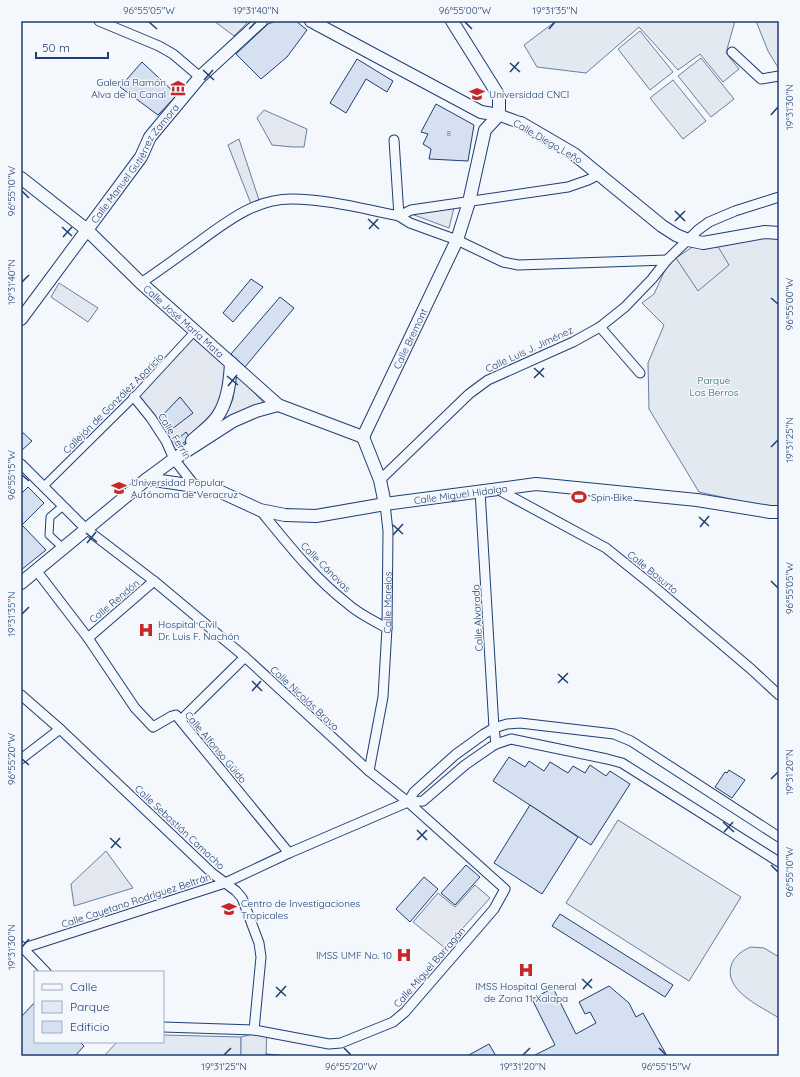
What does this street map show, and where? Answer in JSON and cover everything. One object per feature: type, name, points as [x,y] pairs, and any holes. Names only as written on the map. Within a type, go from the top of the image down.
[{"type":"main road","name":"Calle Manuel Gutiérrez Zamora","points":[[21,319],[56,274],[141,157],[150,137],[200,77],[262,21]]},
{"type":"main road","name":"Calle Diego Leño","points":[[311,21],[481,112],[499,115]]},
{"type":"main road","points":[[452,21],[499,96],[499,115]]},
{"type":"main road","name":"Calle Bremont","points":[[363,437],[457,240],[469,202],[486,130],[499,115]]},
{"type":"main road","name":"Calle Diego Leño","points":[[521,123],[574,154],[662,226],[676,235],[688,240],[703,243],[765,232],[779,233]]},
{"type":"main road","name":"Calle José María Mata","points":[[21,178],[87,230],[141,283],[278,405],[363,437]]},
{"type":"main road","points":[[21,583],[174,458],[217,417],[226,399],[231,363]]},
{"type":"main road","points":[[174,458],[233,421],[256,411],[278,405]]},
{"type":"main road","name":"Calle Morelos","points":[[363,437],[380,480],[385,504]]},
{"type":"main road","name":"Calle Miguel Hidalgo","points":[[147,479],[195,486],[221,492],[260,510],[285,515],[316,516],[385,504],[536,484],[697,500],[770,512],[779,512]]},
{"type":"street","points":[[99,21],[159,46],[173,54],[200,77]]},
{"type":"street","points":[[732,52],[761,79],[779,76]]},
{"type":"street","name":"Calle Diego Leño","points":[[499,115],[521,123]]},
{"type":"street","points":[[394,140],[399,216]]},
{"type":"street","points":[[399,216],[411,210],[568,186],[588,180],[600,174]]},
{"type":"street","name":"Calle Luis J. Jiménez","points":[[380,480],[469,394],[488,380],[573,342],[600,327],[625,307],[652,279],[667,260],[698,230],[709,222],[735,211],[779,198]]},
{"type":"street","points":[[141,283],[231,218],[256,205],[291,199],[320,201],[399,216],[410,223],[457,240],[503,262],[518,265],[667,260]]},
{"type":"street","points":[[600,327],[640,373]]},
{"type":"street","name":"Callejón de González Aparicio","points":[[43,487],[134,397],[195,331]]},
{"type":"street","name":"Calle Ferrín","points":[[134,397],[155,424],[166,441],[174,458],[195,486]]},
{"type":"street","name":"Calle Nicolás Bravo","points":[[23,470],[43,487],[86,529],[154,582],[245,657],[369,771],[408,802],[505,889]]},
{"type":"street","name":"Calle Basurto","points":[[497,489],[606,548],[652,584],[779,695]]},
{"type":"street","name":"Calle Alvarado","points":[[480,491],[496,744]]},
{"type":"street","name":"Calle Morelos","points":[[369,771],[383,697],[387,628],[388,531],[385,504]]},
{"type":"street","points":[[63,506],[50,517],[49,534],[63,548]]},
{"type":"street","name":"Calle Cánovas","points":[[260,510],[280,535],[323,582],[348,605],[387,628]]},
{"type":"street","name":"Calle Alfonso Güido","points":[[36,570],[88,638],[135,708],[153,727],[176,715],[289,853]]},
{"type":"street","name":"Calle Rendón","points":[[88,638],[154,582]]},
{"type":"street","points":[[181,720],[245,657]]},
{"type":"street","name":"Calle Sebastián Camacho","points":[[21,695],[60,729],[212,873],[236,891],[242,898],[259,943],[261,957],[254,1030]]},
{"type":"street","name":"Calle Cayetano Rodríguez Beltrán","points":[[408,802],[414,792],[455,755],[484,734],[494,728],[507,724],[520,723],[614,734],[631,741],[779,837]]},
{"type":"street","points":[[21,759],[60,729]]},
{"type":"street","name":"Calle Cayetano Rodríguez Beltrán","points":[[22,948],[225,883],[289,853],[408,802],[423,801],[464,766],[496,744],[510,739],[622,763],[779,862]]},
{"type":"street","name":"Calle Miguel Barragán","points":[[164,1027],[254,1030],[329,1044],[341,1043],[393,1022],[405,1012],[494,909],[505,889]]},
{"type":"street","points":[[22,948],[45,971]]},
{"type":"green space","points":[[556,21],[735,21],[726,53],[739,69],[723,82],[700,54],[678,70],[639,27],[586,73],[537,67],[524,45]]},
{"type":"green space","points":[[756,21],[779,21],[779,69],[768,51]]},
{"type":"green space","points":[[640,31],[673,72],[650,90],[618,49]]},
{"type":"green space","points":[[701,58],[734,99],[711,117],[678,76]]},
{"type":"green space","points":[[673,80],[706,121],[683,139],[650,98]]},
{"type":"green space","points":[[455,204],[449,228],[406,212]]},
{"type":"green space","name":"Parque Los Berros","points":[[779,233],[779,507],[772,508],[699,492],[649,409],[648,363],[664,325],[642,303],[654,294],[666,268],[676,258],[698,290],[717,245]]},
{"type":"green space","points":[[236,374],[265,404],[222,423],[233,399]]},
{"type":"green space","points":[[618,820],[741,897],[689,981],[566,903]]},
{"type":"green space","points":[[751,947],[764,948],[779,957],[779,1018],[745,996],[732,981],[730,973],[732,963],[740,953]]},
{"type":"green space","points":[[164,1035],[241,1037],[241,1056],[104,1056],[116,1043],[164,1043]]},
{"type":"shaded area","points":[[214,21],[245,21],[247,23],[234,36]]},
{"type":"shaded area","points":[[264,110],[307,129],[304,147],[272,145],[257,118]]},
{"type":"shaded area","points":[[239,139],[259,200],[251,204],[228,145]]},
{"type":"shaded area","points":[[717,245],[729,265],[698,291],[676,258],[694,246]]},
{"type":"shaded area","points":[[59,283],[98,308],[88,322],[51,297]]},
{"type":"shaded area","points":[[195,331],[226,367],[225,378],[220,402],[207,422],[174,459],[134,397]]},
{"type":"shaded area","points":[[106,851],[133,888],[74,906],[71,884]]},
{"type":"shaded area","points":[[475,885],[490,898],[445,948],[413,922],[438,893],[455,907]]},
{"type":"shaded area","points":[[267,1030],[266,1056],[241,1056],[241,1037]]},
{"type":"building","points":[[276,21],[296,21],[307,30],[287,57],[261,79],[236,54],[268,24]]},
{"type":"building","points":[[357,59],[393,81],[387,92],[366,79],[346,113],[330,103]]},
{"type":"building","points":[[142,62],[177,95],[158,115],[120,87]]},
{"type":"building","name":"Galería Ramón Alva de la Canal","points":[[179,82],[184,87],[177,95],[171,90]]},
{"type":"building","points":[[436,104],[474,125],[468,161],[429,159],[431,149],[423,144],[428,134],[421,132]]},
{"type":"building","points":[[251,279],[263,287],[233,322],[223,313]]},
{"type":"building","points":[[280,297],[294,308],[245,367],[231,354]]},
{"type":"building","points":[[180,397],[193,413],[168,432],[159,419]]},
{"type":"building","points":[[21,431],[32,441],[21,451]]},
{"type":"building","points":[[186,432],[190,438],[178,447],[174,442]]},
{"type":"building","points":[[28,487],[44,503],[22,525],[21,494]]},
{"type":"building","points":[[21,524],[46,550],[21,570]]},
{"type":"building","points":[[509,757],[525,767],[529,761],[544,771],[550,762],[568,773],[573,766],[585,773],[590,765],[606,776],[610,771],[630,784],[591,845],[493,781]]},
{"type":"building","points":[[729,770],[745,780],[732,798],[715,787],[725,772],[727,773]]},
{"type":"building","points":[[530,805],[578,837],[542,894],[494,863]]},
{"type":"building","points":[[466,865],[480,877],[455,905],[441,893]]},
{"type":"building","points":[[424,877],[438,889],[410,922],[396,909]]},
{"type":"building","points":[[560,914],[673,985],[665,997],[552,926]]},
{"type":"building","points":[[609,986],[629,1003],[636,1017],[643,1013],[667,1056],[535,1056],[555,1045],[532,999],[553,988],[576,1034],[596,1023],[590,1012],[585,1014],[579,1002]]},
{"type":"building","points":[[34,1003],[34,1043],[81,1043],[84,1046],[75,1056],[21,1056],[21,1017]]},
{"type":"building","points":[[489,1044],[496,1056],[467,1056]]},
{"type":"building","points":[[266,1054],[290,1056],[266,1056]]},
{"type":"place","name":"Galería Ramón Alva de la Canal","points":[[178,88]]},
{"type":"place","name":"Universidad CNCI","points":[[477,94]]},
{"type":"place","name":"Universidad Popular Autónoma de Veracruz","points":[[119,488]]},
{"type":"place","name":"Spin Bike","points":[[579,497]]},
{"type":"place","name":"Hospital Civil Dr. Luis F. Nachón","points":[[146,630]]},
{"type":"place","name":"Centro de Investigaciones Tropicales","points":[[229,909]]},
{"type":"place","name":"IMSS UMF No. 10","points":[[404,955]]},
{"type":"place","name":"IMSS Hospital General de Zona 11 Xalapa","points":[[526,970]]}]
